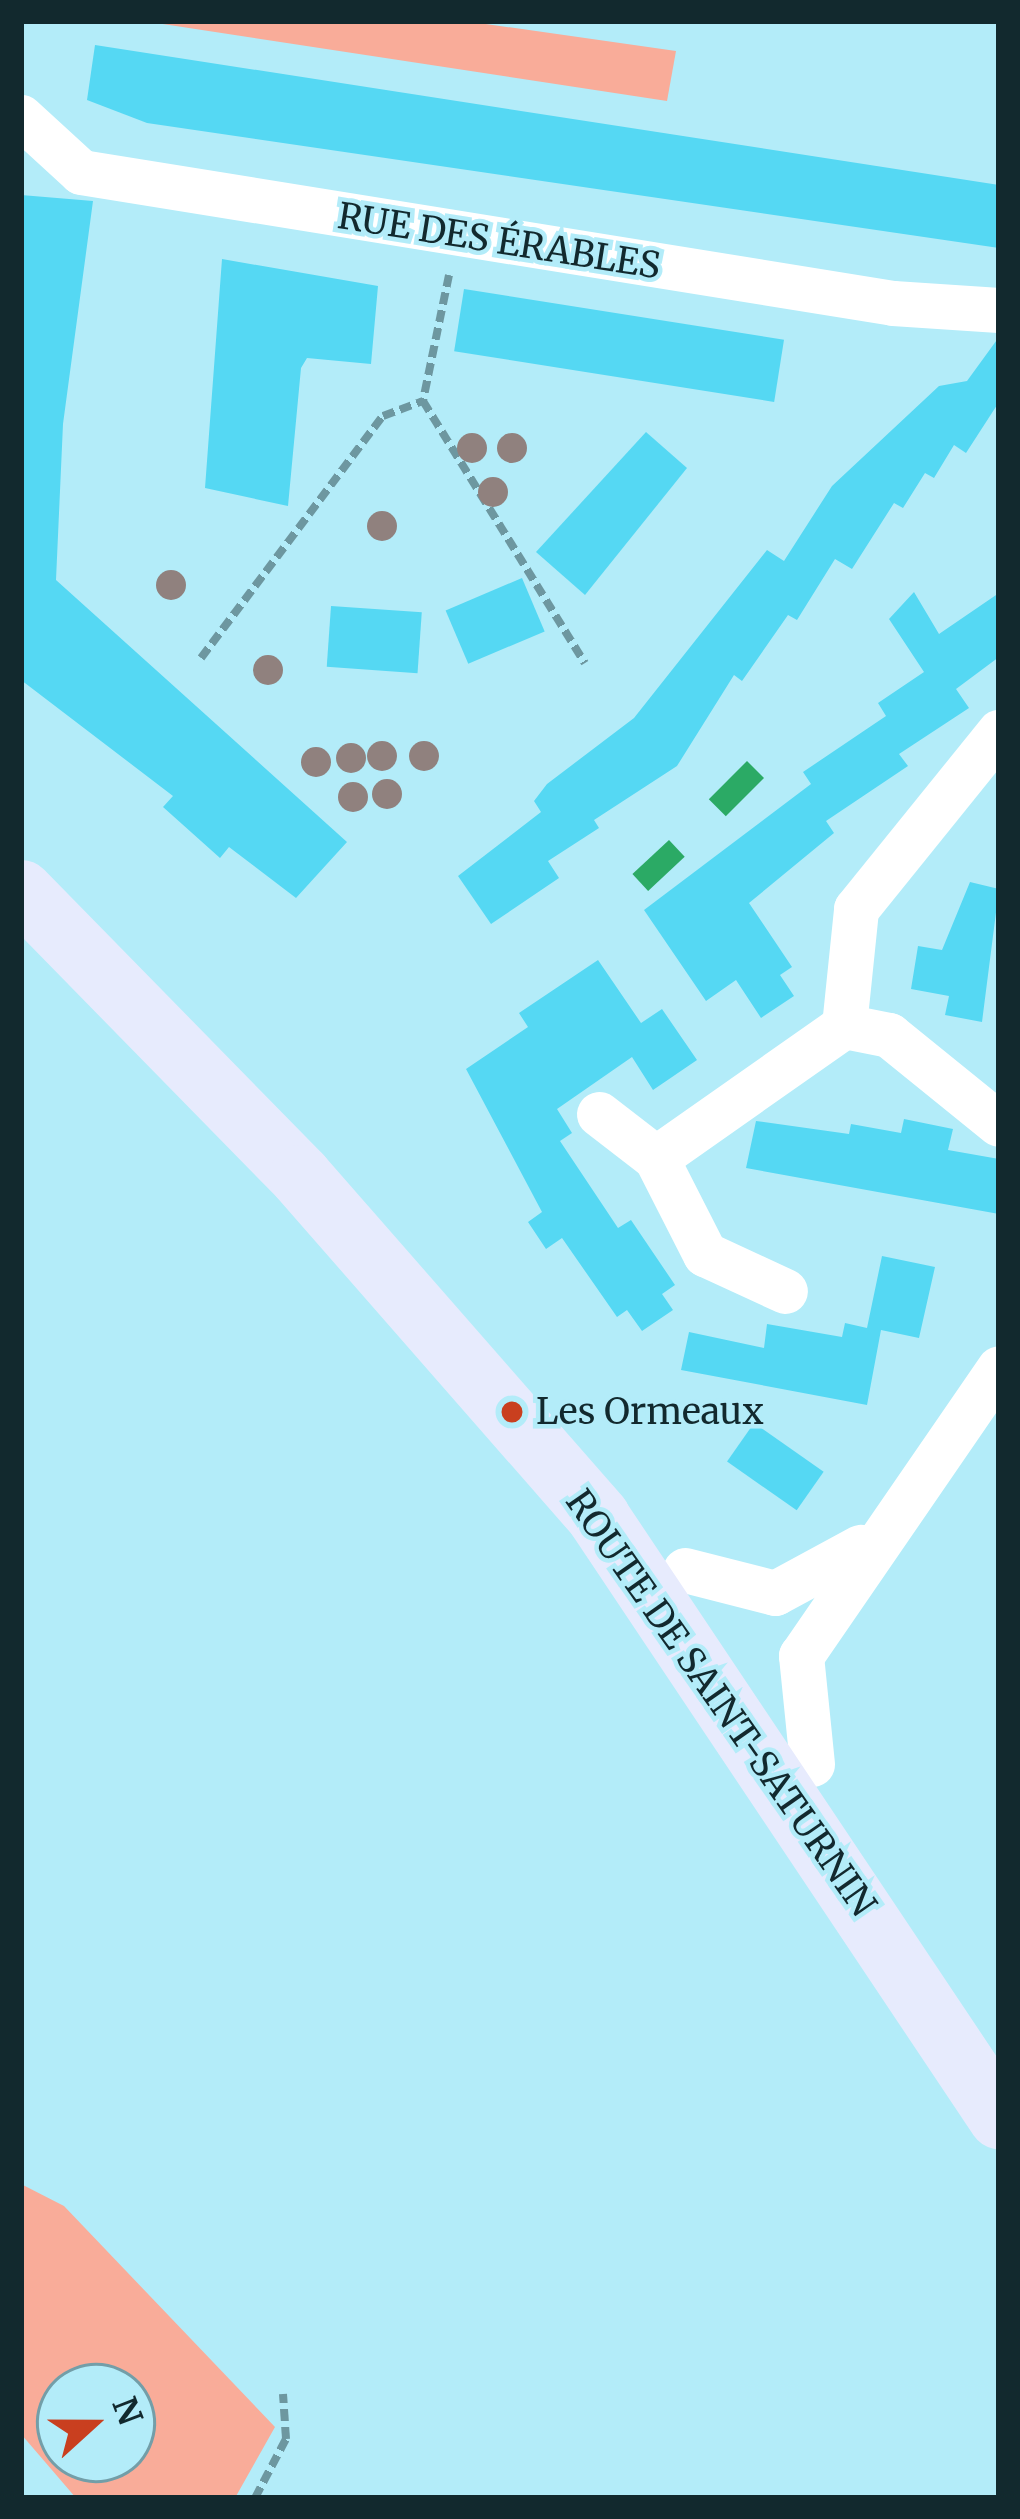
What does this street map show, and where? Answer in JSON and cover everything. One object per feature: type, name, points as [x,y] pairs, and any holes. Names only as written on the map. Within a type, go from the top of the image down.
[{"type":"main road","name":"ROUTE DE SAINT-SATURNIN","points":[[21,848],[428,1258],[575,1422],[685,1570],[999,2056]]},
{"type":"main road","name":"ROUTE DE SAINT-SATURNIN","points":[[21,891],[300,1176],[598,1517],[999,2117]]},
{"type":"street","name":"RUE DES ÉRABLES","points":[[21,117],[81,172],[906,305],[999,310]]},
{"type":"street","points":[[844,1026],[856,909],[999,732]]},
{"type":"street","points":[[656,1158],[844,1026],[889,1036],[999,1124]]},
{"type":"street","points":[[599,1114],[656,1158],[705,1254],[785,1291]]},
{"type":"street","points":[[812,1764],[801,1656],[873,1538],[999,1368]]},
{"type":"street","points":[[685,1570],[775,1593],[873,1538]]},
{"type":"path","points":[[457,234],[423,401],[585,663]]},
{"type":"path","points":[[201,658],[383,416],[423,401]]},
{"type":"path","points":[[255,2498],[286,2439],[283,2393]]},
{"type":"shaded area","points":[[143,21],[465,21],[676,51],[667,101]]},
{"type":"shaded area","points":[[747,761],[764,778],[726,816],[709,799]]},
{"type":"shaded area","points":[[669,840],[685,857],[648,891],[632,874]]},
{"type":"shaded area","points":[[21,2184],[64,2206],[275,2427],[235,2498],[76,2498],[63,2483],[156,2483],[156,2363],[36,2363],[36,2451],[21,2434]]},
{"type":"building","points":[[95,45],[999,185],[999,248],[147,123],[87,100]]},
{"type":"building","points":[[21,195],[93,201],[63,424],[56,580],[347,842],[296,898],[229,847],[220,858],[163,807],[173,796],[21,680]]},
{"type":"building","points":[[222,259],[378,286],[371,364],[307,358],[301,368],[288,506],[205,488]]},
{"type":"building","points":[[464,289],[784,340],[774,402],[454,351]]},
{"type":"building","points":[[999,337],[999,402],[966,453],[954,445],[934,478],[925,473],[903,508],[894,503],[852,569],[835,559],[797,620],[788,615],[742,681],[734,675],[677,766],[594,820],[599,828],[548,861],[559,878],[491,924],[458,876],[541,812],[534,801],[547,784],[634,718],[767,550],[784,561],[832,486],[939,386],[967,381]]},
{"type":"building","points":[[646,432],[687,468],[585,595],[536,552]]},
{"type":"building","points":[[522,578],[545,631],[468,664],[446,610]]},
{"type":"building","points":[[914,592],[939,634],[999,593],[999,657],[956,689],[969,708],[899,754],[908,766],[826,821],[834,833],[749,903],[792,967],[780,975],[794,996],[761,1018],[736,980],[706,1001],[644,910],[811,784],[803,772],[886,716],[878,703],[924,672],[889,619]]},
{"type":"building","points":[[331,606],[422,612],[418,673],[327,667]]},
{"type":"building","points":[[970,882],[999,889],[982,1022],[945,1015],[949,996],[911,989],[918,946],[942,950]]},
{"type":"building","points":[[598,960],[641,1023],[662,1009],[697,1060],[653,1090],[632,1057],[557,1109],[572,1133],[560,1141],[618,1228],[631,1220],[675,1285],[662,1294],[673,1310],[642,1331],[627,1310],[617,1317],[562,1238],[546,1249],[528,1222],[542,1212],[466,1069],[528,1027],[519,1013]]},
{"type":"building","points":[[904,1119],[953,1129],[948,1150],[999,1159],[999,1214],[746,1168],[756,1121],[849,1134],[851,1124],[901,1133]]},
{"type":"building","points":[[882,1256],[935,1267],[919,1338],[881,1330],[867,1405],[681,1370],[689,1332],[764,1348],[767,1324],[842,1337],[845,1323],[867,1328]]},
{"type":"building","points":[[754,1423],[824,1472],[797,1510],[727,1462]]},
{"type":"place","name":"Les Ormeaux","points":[[512,1412]]}]
